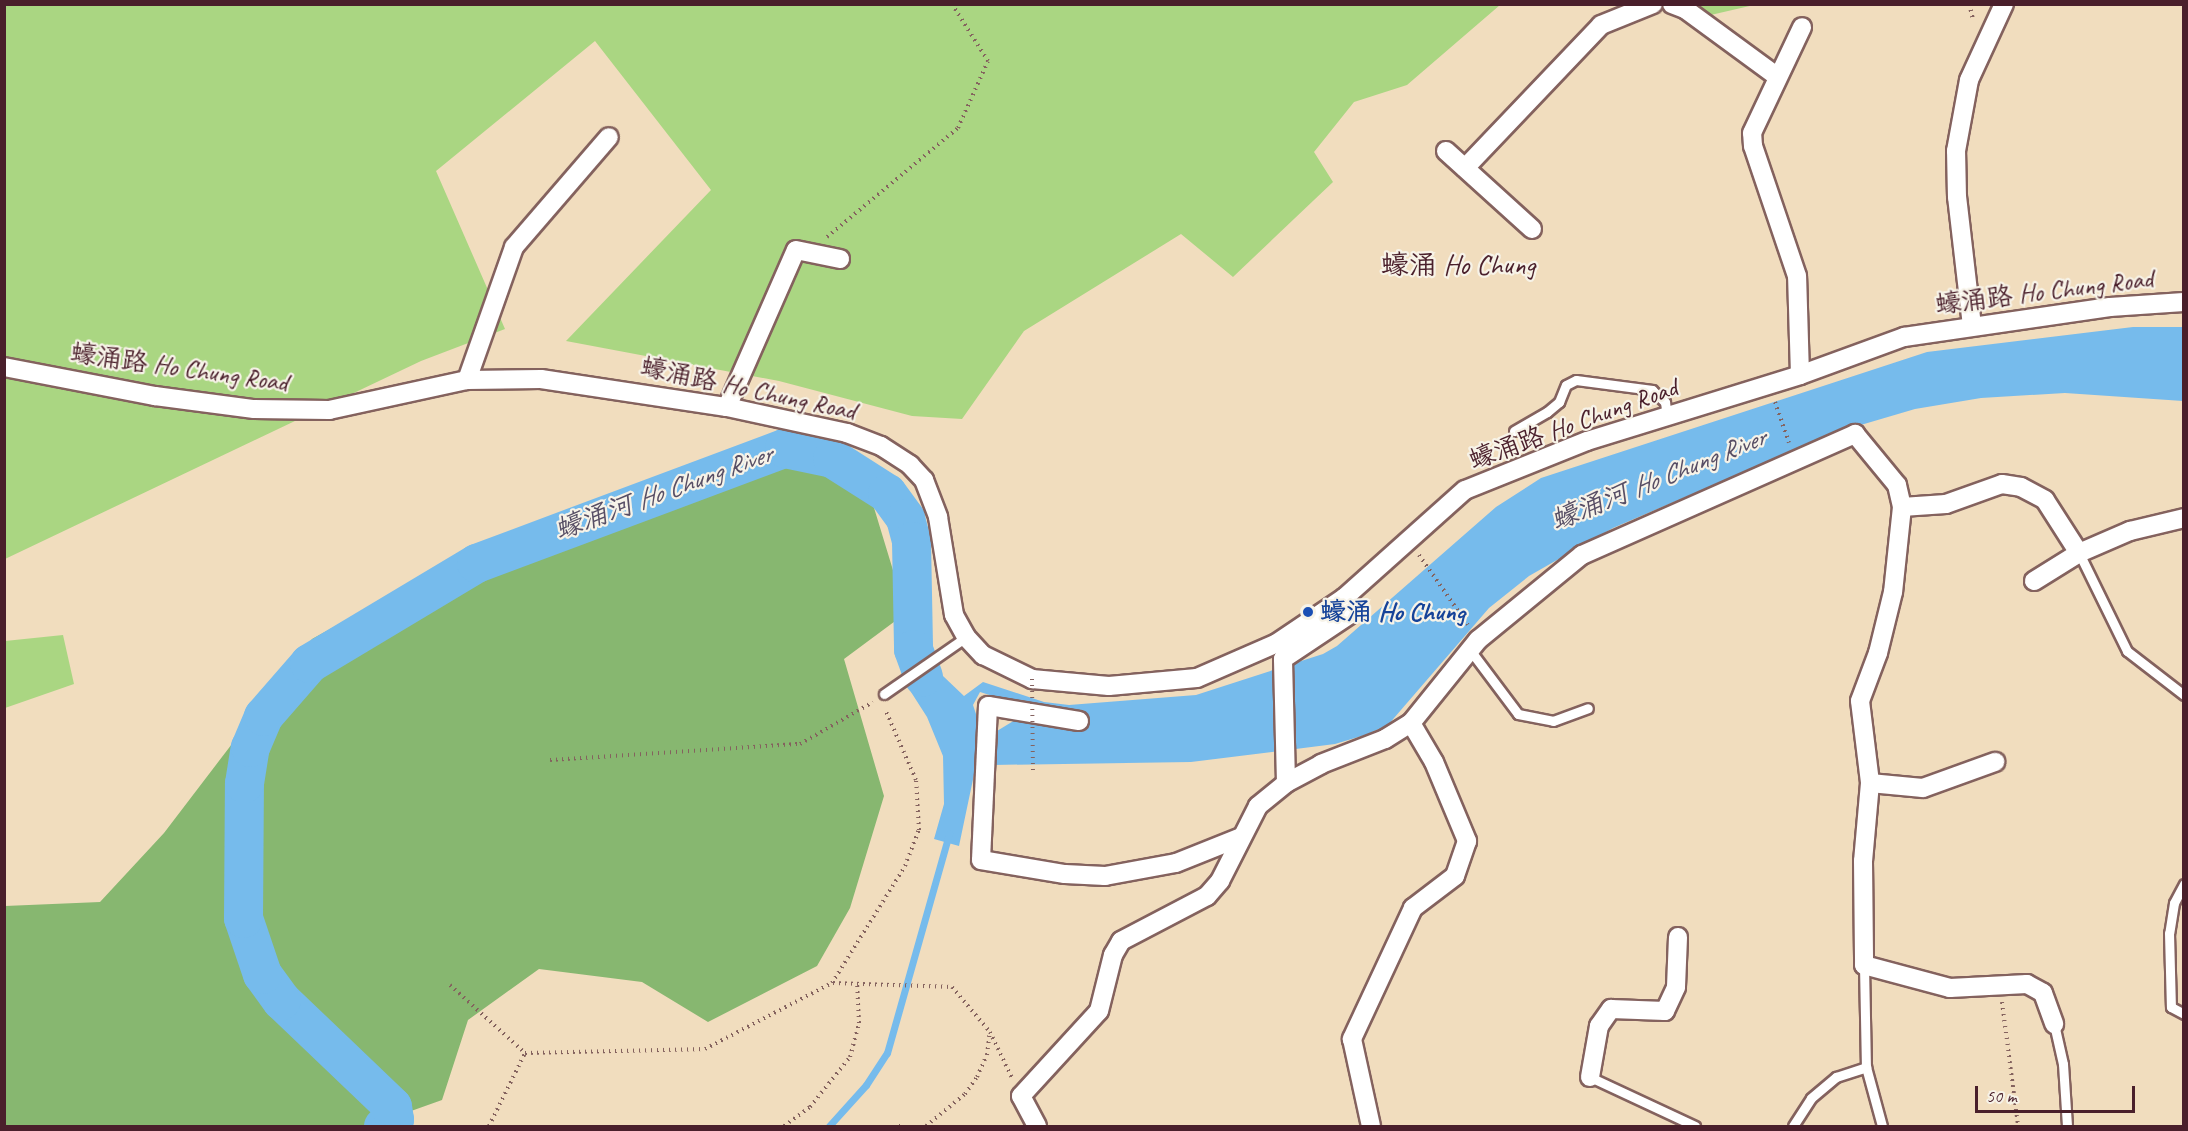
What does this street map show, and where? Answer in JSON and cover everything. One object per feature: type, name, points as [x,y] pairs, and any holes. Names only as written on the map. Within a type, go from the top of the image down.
[{"type":"street","points":[[1465,168],[1601,25],[1653,4]]},
{"type":"street","points":[[1672,4],[1685,9],[1778,77]]},
{"type":"street","points":[[1972,326],[1957,197],[1956,151],[1970,80],[2004,4]]},
{"type":"street","points":[[1800,375],[1797,276],[1753,146],[1752,133],[1802,27]]},
{"type":"street","points":[[467,380],[514,247],[609,137]]},
{"type":"street","points":[[1446,151],[1532,230]]},
{"type":"street","points":[[727,407],[796,250],[840,259]]},
{"type":"street","name":"蠔涌路 Ho Chung Road","points":[[4,367],[155,396],[264,410],[329,410],[467,380],[541,379],[727,407],[847,433],[881,446],[910,465],[933,496],[948,592],[954,615],[966,637],[983,656],[1032,679],[1108,686],[1197,678],[1278,643],[1344,598],[1465,490],[1490,477],[1667,416],[1800,375],[1881,343],[1972,326],[2110,307],[2184,302]]},
{"type":"street","points":[[1037,1126],[1021,1096],[1099,1011],[1113,955],[1121,941],[1207,896],[1220,881],[1258,806],[1286,783],[1321,764],[1385,739],[1411,723],[1474,645],[1582,555],[1855,434],[1897,484],[1902,507],[1893,592],[1878,653],[1860,701],[1870,783],[1863,861],[1864,965],[1950,988],[2026,984],[2043,993],[2054,1024]]},
{"type":"street","points":[[1902,507],[1946,504],[2002,484],[2021,487],[2045,500],[2079,553]]},
{"type":"street","points":[[2034,580],[2079,553],[2130,531],[2184,518]]},
{"type":"street","points":[[1286,783],[1283,659],[1355,611],[1344,598]]},
{"type":"street","points":[[1079,721],[988,706],[981,860],[1054,873],[1105,876],[1176,863],[1241,837]]},
{"type":"street","points":[[1371,1126],[1352,1039],[1413,908],[1455,876],[1467,841],[1434,762],[1411,723]]},
{"type":"street","points":[[1870,783],[1923,788],[1995,762]]},
{"type":"street","points":[[1590,1077],[1599,1026],[1611,1009],[1665,1011],[1676,987],[1678,937]]},
{"type":"lane","points":[[1514,431],[1547,412],[1559,402],[1566,385],[1576,380],[1652,390],[1665,402],[1667,416]]},
{"type":"lane","points":[[2079,553],[2127,651],[2184,695]]},
{"type":"lane","points":[[881,696],[966,637]]},
{"type":"lane","points":[[1474,645],[1518,714],[1553,721],[1588,708]]},
{"type":"lane","points":[[2184,884],[2174,903],[2169,933],[2171,1007],[2184,1014]]},
{"type":"lane","points":[[1864,965],[1866,1067],[1882,1126]]},
{"type":"lane","points":[[2054,1024],[2063,1064],[2067,1126]]},
{"type":"lane","points":[[1793,1126],[1819,1091],[1836,1077],[1866,1067]]},
{"type":"lane","points":[[1590,1077],[1695,1126]]},
{"type":"path","points":[[808,252],[958,128],[988,61],[952,4]]},
{"type":"path","points":[[1968,4],[1973,19]]},
{"type":"path","points":[[1769,384],[1795,462]]},
{"type":"path","points":[[1408,540],[1474,645]]},
{"type":"path","points":[[1032,679],[1033,775]]},
{"type":"path","points":[[550,760],[800,744],[881,696],[916,780],[919,830],[905,866],[832,983]]},
{"type":"path","points":[[784,1126],[810,1107],[850,1057],[859,1023],[857,982]]},
{"type":"path","points":[[450,986],[525,1053],[705,1049],[832,983],[874,982],[952,987],[990,1032],[1021,1096]]},
{"type":"path","points":[[1998,986],[2018,1126]]},
{"type":"path","points":[[927,1126],[964,1094],[978,1077],[987,1055],[990,1032]]},
{"type":"path","points":[[489,1126],[525,1053]]},
{"type":"path","points":[[899,1126],[905,1126]]},
{"type":"green space","points":[[5,5],[1500,5],[1407,85],[1354,102],[1314,152],[1333,182],[1233,277],[1181,234],[1024,331],[962,419],[912,416],[779,381],[566,341],[711,190],[595,41],[436,171],[505,329],[421,361],[5,559]]},
{"type":"green space","points":[[1695,5],[1754,5],[1702,17]]},
{"type":"green space","points":[[771,438],[868,488],[906,613],[844,659],[884,796],[850,908],[817,966],[708,1022],[642,982],[539,969],[468,1020],[442,1100],[369,1126],[5,1126],[5,906],[100,902],[164,833],[312,639],[496,538],[678,477]]},
{"type":"green space","points":[[63,635],[74,684],[5,708],[5,641]]},
{"type":"water","points":[[2133,327],[2183,327],[2183,401],[2065,393],[1981,398],[1915,409],[1837,432],[1613,528],[1529,576],[1489,608],[1388,725],[1365,735],[1335,744],[1191,762],[993,765],[997,731],[1015,720],[1026,720],[1018,704],[980,692],[973,705],[979,723],[976,765],[959,846],[934,839],[944,804],[943,756],[927,717],[902,678],[900,628],[921,624],[929,653],[943,676],[964,696],[983,682],[1044,702],[1069,705],[1196,695],[1323,654],[1337,646],[1496,507],[1541,478],[1927,352]]},
{"type":"waterway","name":"蠔涌河 Ho Chung River","points":[[383,1126],[394,1119],[392,1106],[281,1000],[262,974],[243,918],[244,783],[250,747],[263,716],[309,663],[476,563],[784,448],[832,458],[887,493],[905,518],[911,541],[913,649],[923,676]]},
{"type":"waterway","points":[[829,1126],[866,1085],[887,1053],[949,834]]},
{"type":"place","name":"蠔涌 Ho Chung","points":[[1308,612]]},
{"type":"district","name":"蠔涌 Ho Chung","points":[[1458,265]]}]
